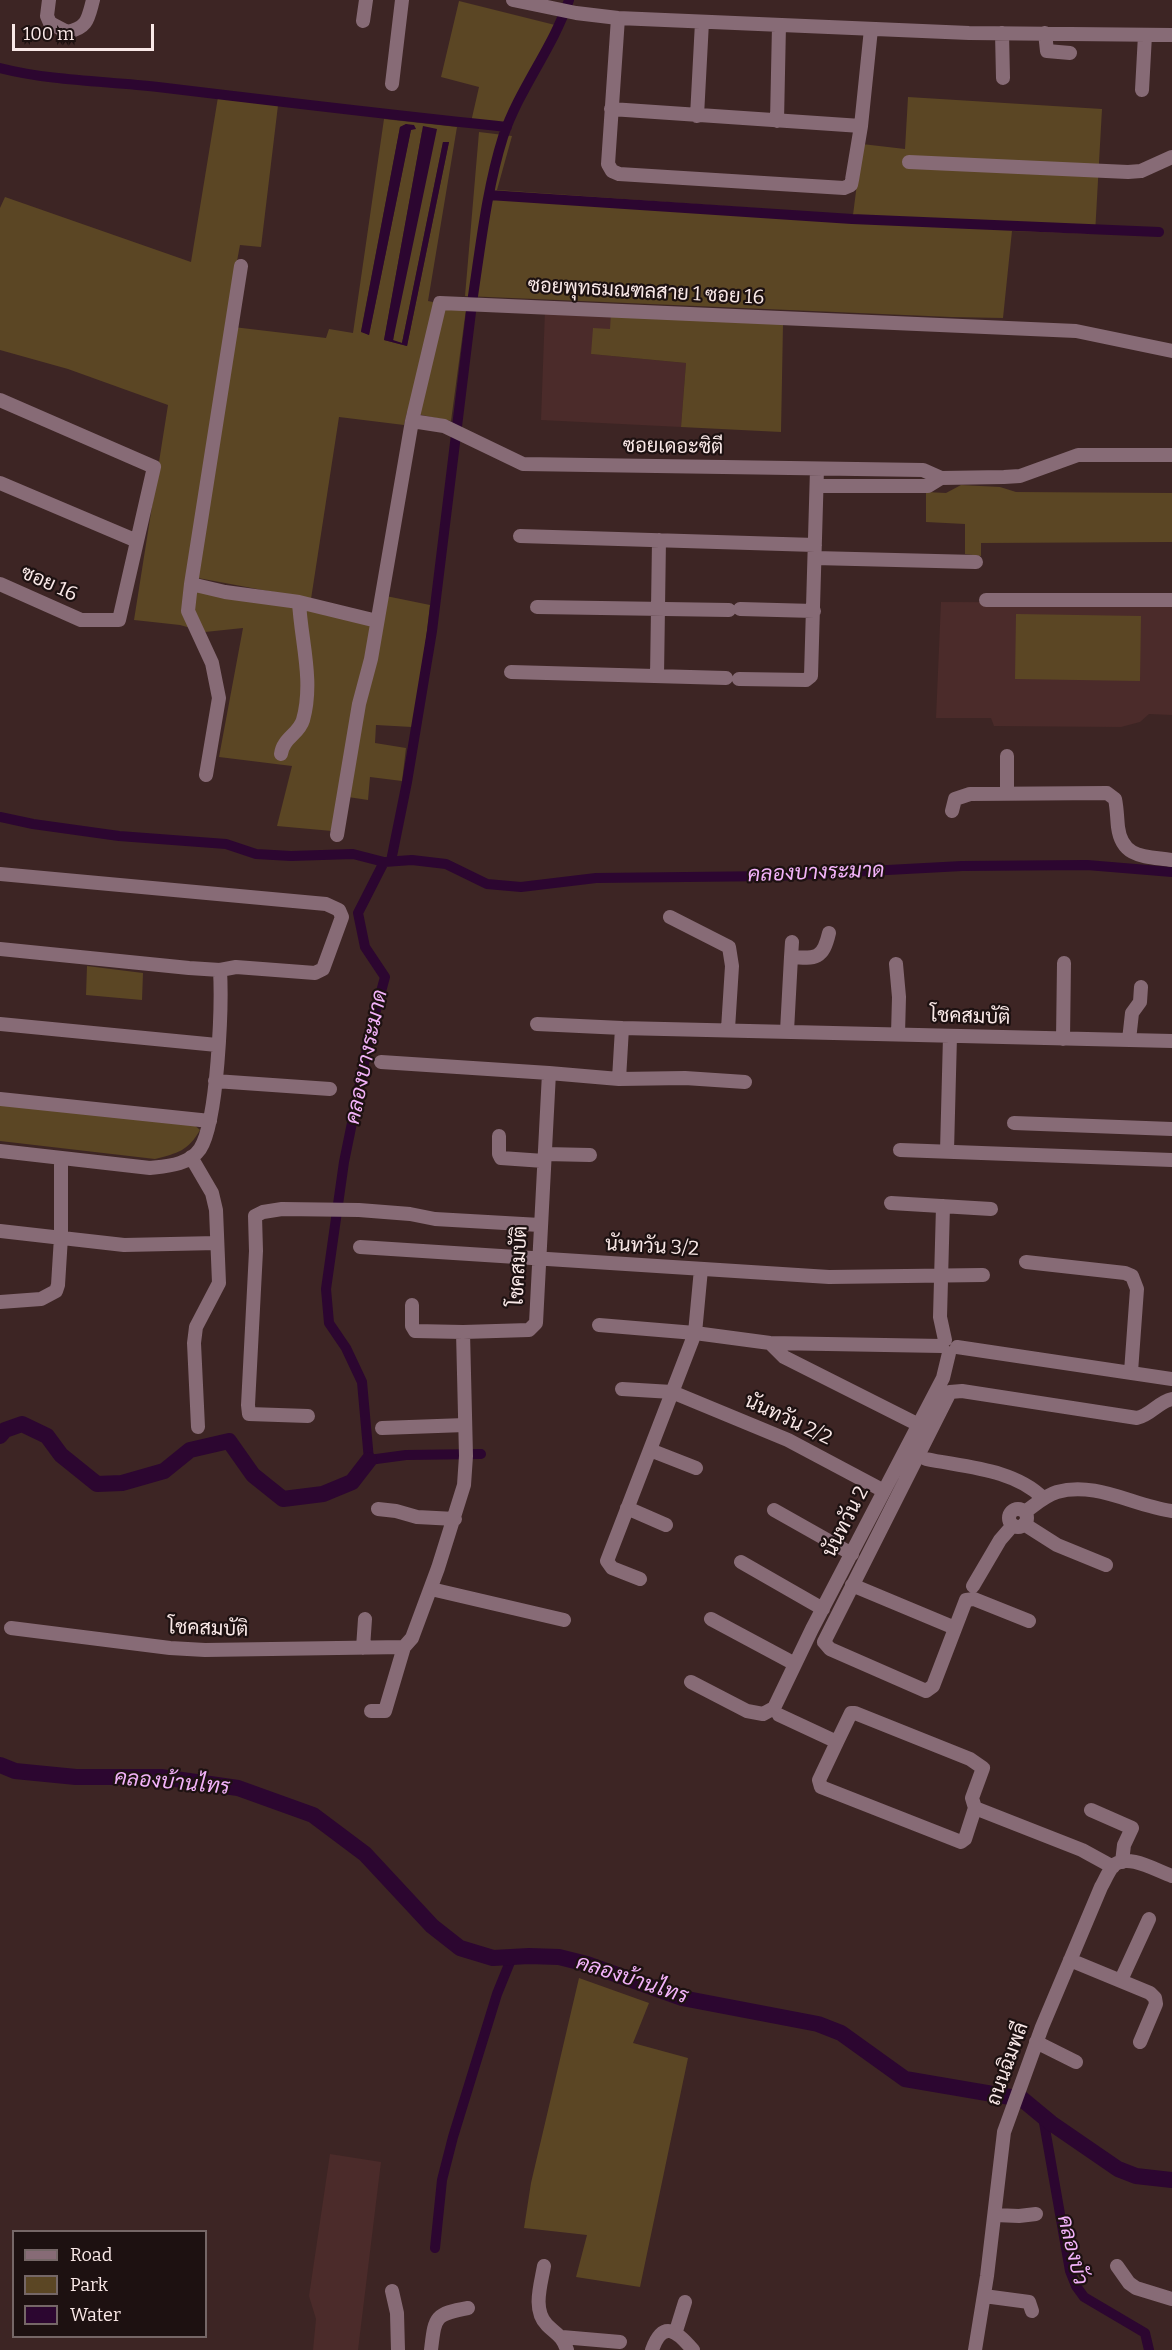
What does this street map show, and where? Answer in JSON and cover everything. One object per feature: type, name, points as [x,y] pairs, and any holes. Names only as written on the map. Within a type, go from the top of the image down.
[{"type":"street","points":[[48,0],[47,16],[50,23],[67,32],[83,26],[87,21],[93,0]]},
{"type":"street","points":[[363,21],[366,0]]},
{"type":"street","points":[[392,84],[402,0]]},
{"type":"street","points":[[513,0],[535,2],[576,13],[618,18],[871,29],[1172,35]]},
{"type":"street","points":[[618,18],[610,109],[608,164],[612,171],[619,174],[844,188],[851,185],[861,126],[871,29]]},
{"type":"street","points":[[697,116],[702,21]]},
{"type":"street","points":[[777,121],[779,25]]},
{"type":"street","points":[[1002,33],[1003,78]]},
{"type":"street","points":[[1045,33],[1047,51],[1070,53]]},
{"type":"street","points":[[1142,90],[1145,35]]},
{"type":"street","points":[[610,109],[861,126]]},
{"type":"street","points":[[909,162],[1128,172],[1141,171],[1172,157]]},
{"type":"street","points":[[206,775],[219,698],[212,663],[188,612],[242,266]]},
{"type":"street","name":"ซอยพุทธมณฑลสาย 1 ซอย 16","points":[[337,835],[359,704],[371,659],[412,421],[440,303],[1076,332],[1172,351]]},
{"type":"street","points":[[0,400],[154,467],[137,541],[0,483]]},
{"type":"street","name":"ซอยเดอะซิตี","points":[[412,421],[444,426],[523,464],[923,470],[941,478],[1020,476],[1078,455],[1172,455]]},
{"type":"street","points":[[512,672],[801,681],[810,678],[817,470]]},
{"type":"street","name":"ซอยเดอะซิตี","points":[[817,486],[928,486],[941,478]]},
{"type":"street","points":[[520,536],[659,540],[976,562]]},
{"type":"street","points":[[657,676],[659,540]]},
{"type":"street","name":"ซอย 16","points":[[0,584],[81,620],[119,621],[137,541]]},
{"type":"street","points":[[191,584],[298,602],[377,621]]},
{"type":"street","points":[[986,600],[1172,600]]},
{"type":"street","points":[[281,754],[284,742],[302,724],[309,680],[298,602]]},
{"type":"street","points":[[537,607],[813,611]]},
{"type":"street","points":[[1007,756],[1007,793]]},
{"type":"street","points":[[952,811],[955,799],[959,796],[1007,793],[1107,793],[1115,799],[1121,841],[1126,849],[1135,854],[1172,860]]},
{"type":"street","points":[[0,874],[326,904],[341,912],[342,921],[320,972],[236,968],[220,970],[0,949]]},
{"type":"street","points":[[670,918],[729,947],[732,966],[728,1029]]},
{"type":"street","points":[[791,957],[817,957],[826,947],[829,933]]},
{"type":"street","points":[[787,1030],[792,942]]},
{"type":"street","points":[[1063,1039],[1064,963]]},
{"type":"street","points":[[896,964],[899,983],[898,1034]]},
{"type":"street","points":[[0,1151],[150,1168],[170,1166],[199,1150],[210,1121],[222,997],[220,970]]},
{"type":"street","points":[[1129,1040],[1132,1013],[1140,1002],[1142,987]]},
{"type":"street","points":[[0,1024],[218,1045]]},
{"type":"street","name":"โชคสมบัติ","points":[[537,1024],[1172,1041]]},
{"type":"street","points":[[619,1079],[622,1028]]},
{"type":"street","points":[[947,1151],[950,1036]]},
{"type":"street","points":[[381,1062],[619,1079],[684,1078],[746,1082]]},
{"type":"street","name":"โชคสมบัติ","points":[[463,1332],[532,1329],[536,1323],[549,1073]]},
{"type":"street","points":[[214,1081],[330,1089]]},
{"type":"street","points":[[0,1099],[210,1121]]},
{"type":"street","points":[[1014,1123],[1172,1129]]},
{"type":"street","points":[[499,1136],[499,1154],[503,1160],[590,1155]]},
{"type":"street","points":[[900,1150],[1172,1160]]},
{"type":"street","points":[[191,1156],[212,1193],[216,1210],[219,1283],[196,1327],[194,1343],[198,1427]]},
{"type":"street","points":[[0,1302],[41,1299],[56,1291],[61,1238],[61,1159]]},
{"type":"street","points":[[891,1203],[991,1209]]},
{"type":"street","points":[[943,1206],[940,1317],[948,1347]]},
{"type":"street","points":[[308,1416],[249,1414],[256,1251],[255,1215],[282,1209],[358,1210],[411,1214],[435,1219],[540,1225]]},
{"type":"street","points":[[0,1231],[124,1245],[217,1244]]},
{"type":"street","name":"นันทวัน 3/2","points":[[360,1247],[538,1260],[860,1278],[983,1275]]},
{"type":"street","points":[[1026,1262],[1132,1276],[1137,1289],[1131,1372]]},
{"type":"street","points":[[640,1579],[612,1568],[608,1564],[627,1508],[695,1332],[701,1269]]},
{"type":"street","points":[[371,1711],[385,1711],[404,1647],[412,1638],[465,1485],[463,1332],[415,1331],[412,1326],[412,1305]]},
{"type":"street","points":[[599,1325],[695,1332],[770,1343],[948,1347],[1172,1379]]},
{"type":"street","points":[[770,1343],[784,1357],[919,1425]]},
{"type":"street","name":"นันทวัน 2","points":[[777,1712],[795,1664],[943,1378],[948,1347]]},
{"type":"street","name":"นันทวัน 2/2","points":[[622,1389],[672,1392],[788,1440],[884,1491]]},
{"type":"street","points":[[1029,1621],[970,1599],[966,1600],[933,1686],[926,1691],[826,1646],[825,1637],[950,1392],[962,1391],[1137,1418],[1144,1417],[1165,1401],[1172,1399]]},
{"type":"street","points":[[382,1428],[465,1425]]},
{"type":"street","points":[[650,1450],[696,1468]]},
{"type":"street","points":[[926,1459],[1011,1477],[1032,1488],[1043,1498]]},
{"type":"street","points":[[973,1586],[1000,1540],[1043,1498],[1056,1492],[1090,1490],[1172,1511]]},
{"type":"street","points":[[627,1508],[666,1525]]},
{"type":"street","points":[[378,1509],[417,1517],[454,1519]]},
{"type":"street","points":[[774,1510],[852,1554]]},
{"type":"street","points":[[1021,1520],[1057,1545],[1106,1565]]},
{"type":"street","points":[[741,1562],[823,1609]]},
{"type":"street","points":[[852,1585],[955,1628]]},
{"type":"street","points":[[430,1589],[564,1620]]},
{"type":"street","points":[[363,1648],[365,1618]]},
{"type":"street","points":[[711,1619],[795,1664]]},
{"type":"street","name":"โชคสมบัติ","points":[[11,1628],[170,1648],[205,1650],[404,1647]]},
{"type":"street","points":[[691,1682],[747,1711],[763,1714],[777,1712],[837,1742]]},
{"type":"street","points":[[853,1712],[980,1764],[983,1768],[972,1798],[975,1808],[965,1839],[961,1842],[821,1787],[819,1780],[853,1712]]},
{"type":"street","points":[[975,1808],[1117,1864],[1135,1862],[1171,1875]]},
{"type":"street","name":"ถนนฉิมพลี","points":[[975,2350],[995,2215],[994,2165],[1036,2042],[1101,1887],[1117,1864],[1132,1828],[1091,1810]]},
{"type":"street","points":[[1121,1980],[1149,1919]]},
{"type":"street","points":[[1070,1960],[1121,1980],[1150,1993],[1155,1998],[1156,2004],[1140,2042]]},
{"type":"street","points":[[1036,2042],[1076,2062]]},
{"type":"street","points":[[995,2215],[1036,2214]]},
{"type":"street","points":[[544,2266],[539,2314],[564,2344],[620,2342]]},
{"type":"street","points":[[1117,2266],[1129,2283],[1136,2288],[1172,2299]]},
{"type":"street","points":[[392,2291],[398,2313],[398,2350]]},
{"type":"street","points":[[984,2296],[1029,2302],[1032,2311]]},
{"type":"street","points":[[676,2331],[686,2302]]},
{"type":"street","points":[[431,2350],[434,2323],[437,2317],[443,2313],[468,2308]]},
{"type":"street","points":[[652,2350],[656,2337],[666,2331],[676,2331],[693,2350]]},
{"type":"shaded area","points":[[545,310],[611,313],[611,329],[591,354],[686,363],[681,427],[541,420]]},
{"type":"shaded area","points":[[941,602],[1172,603],[1172,715],[1149,714],[1140,722],[1121,727],[994,726],[991,718],[936,718]]},
{"type":"shaded area","points":[[330,2154],[381,2162],[358,2350],[313,2350],[316,2319],[309,2296]]},
{"type":"green space","points":[[459,1],[555,25],[504,125],[471,122],[479,87],[441,77]]},
{"type":"green space","points":[[219,91],[279,97],[261,247],[240,245],[225,326],[326,338],[329,329],[353,333],[384,119],[457,127],[428,301],[466,309],[451,421],[407,412],[404,425],[339,417],[311,599],[198,578],[194,587],[380,625],[386,596],[430,605],[420,688],[412,727],[376,725],[375,743],[406,748],[402,781],[370,777],[368,800],[348,797],[343,832],[277,826],[292,766],[219,757],[243,628],[205,632],[180,625],[134,620],[168,405],[68,369],[0,350],[0,208],[5,197],[191,262]],"holes":[[[406,124],[415,129],[411,129],[369,335],[361,331],[400,127]],[[423,126],[393,341],[402,343],[443,142],[449,142],[407,346],[384,340]]]},
{"type":"green space","points":[[908,97],[1102,109],[1095,234],[1012,231],[1003,318],[465,296],[479,132],[512,136],[497,190],[853,215],[862,144],[905,149]]},
{"type":"green space","points":[[611,313],[783,324],[781,432],[681,427],[686,363],[591,354],[593,328],[610,329]]},
{"type":"green space","points":[[961,485],[1000,487],[1016,492],[1172,493],[1172,542],[981,543],[981,556],[965,554],[965,524],[926,522],[926,492],[946,493]]},
{"type":"green space","points":[[1016,614],[1141,616],[1140,681],[1015,679]]},
{"type":"green space","points":[[87,966],[143,973],[142,1000],[86,995]]},
{"type":"green space","points":[[0,1103],[191,1122],[200,1130],[187,1147],[155,1159],[0,1141]]},
{"type":"green space","points":[[579,1978],[649,2003],[633,2043],[688,2058],[640,2287],[576,2277],[587,2235],[524,2228],[531,2183]]},
{"type":"water","points":[[406,124],[414,125],[416,129],[411,130],[369,335],[361,332],[400,127]]},
{"type":"water","points":[[423,126],[437,129],[393,340],[402,343],[443,142],[449,142],[407,346],[384,340]]},
{"type":"waterway","points":[[473,296],[489,196],[503,137],[569,0]]},
{"type":"waterway","points":[[0,68],[58,78],[158,87],[507,127]]},
{"type":"waterway","points":[[489,195],[852,219],[1159,232]]},
{"type":"waterway","points":[[391,861],[407,782],[432,631],[471,312]]},
{"type":"waterway","name":"คลองบางระมาด","points":[[0,817],[119,836],[226,844],[256,854],[291,856],[353,854],[384,862],[412,860],[446,864],[487,884],[521,887],[596,878],[776,876],[962,866],[1087,865],[1172,872]]},
{"type":"waterway","name":"คลองบางระมาด","points":[[384,862],[358,913],[365,947],[385,977],[372,1025],[344,1162],[326,1289],[329,1323],[346,1348],[362,1382],[369,1460],[406,1455],[481,1454]]},
{"type":"waterway","name":"คลองบางระมาด","points":[[0,1436],[5,1430],[22,1424],[47,1436],[61,1455],[97,1484],[122,1483],[164,1471],[190,1450],[229,1441],[253,1475],[283,1499],[323,1494],[352,1482],[369,1460]]},
{"type":"waterway","name":"คลองบ้านไทร","points":[[0,1765],[15,1771],[76,1777],[161,1777],[238,1788],[313,1815],[365,1854],[432,1926],[460,1948],[493,1958],[559,1957],[587,1964],[682,1998],[818,2024],[841,2033],[905,2079],[1022,2099],[1051,2123],[1118,2169],[1136,2176],[1172,2180]]},
{"type":"waterway","points":[[435,2248],[442,2180],[453,2137],[497,1994],[512,1957]]},
{"type":"waterway","name":"คลองบัว","points":[[1043,2117],[1070,2271],[1076,2286],[1084,2297],[1145,2333],[1149,2350]]}]
